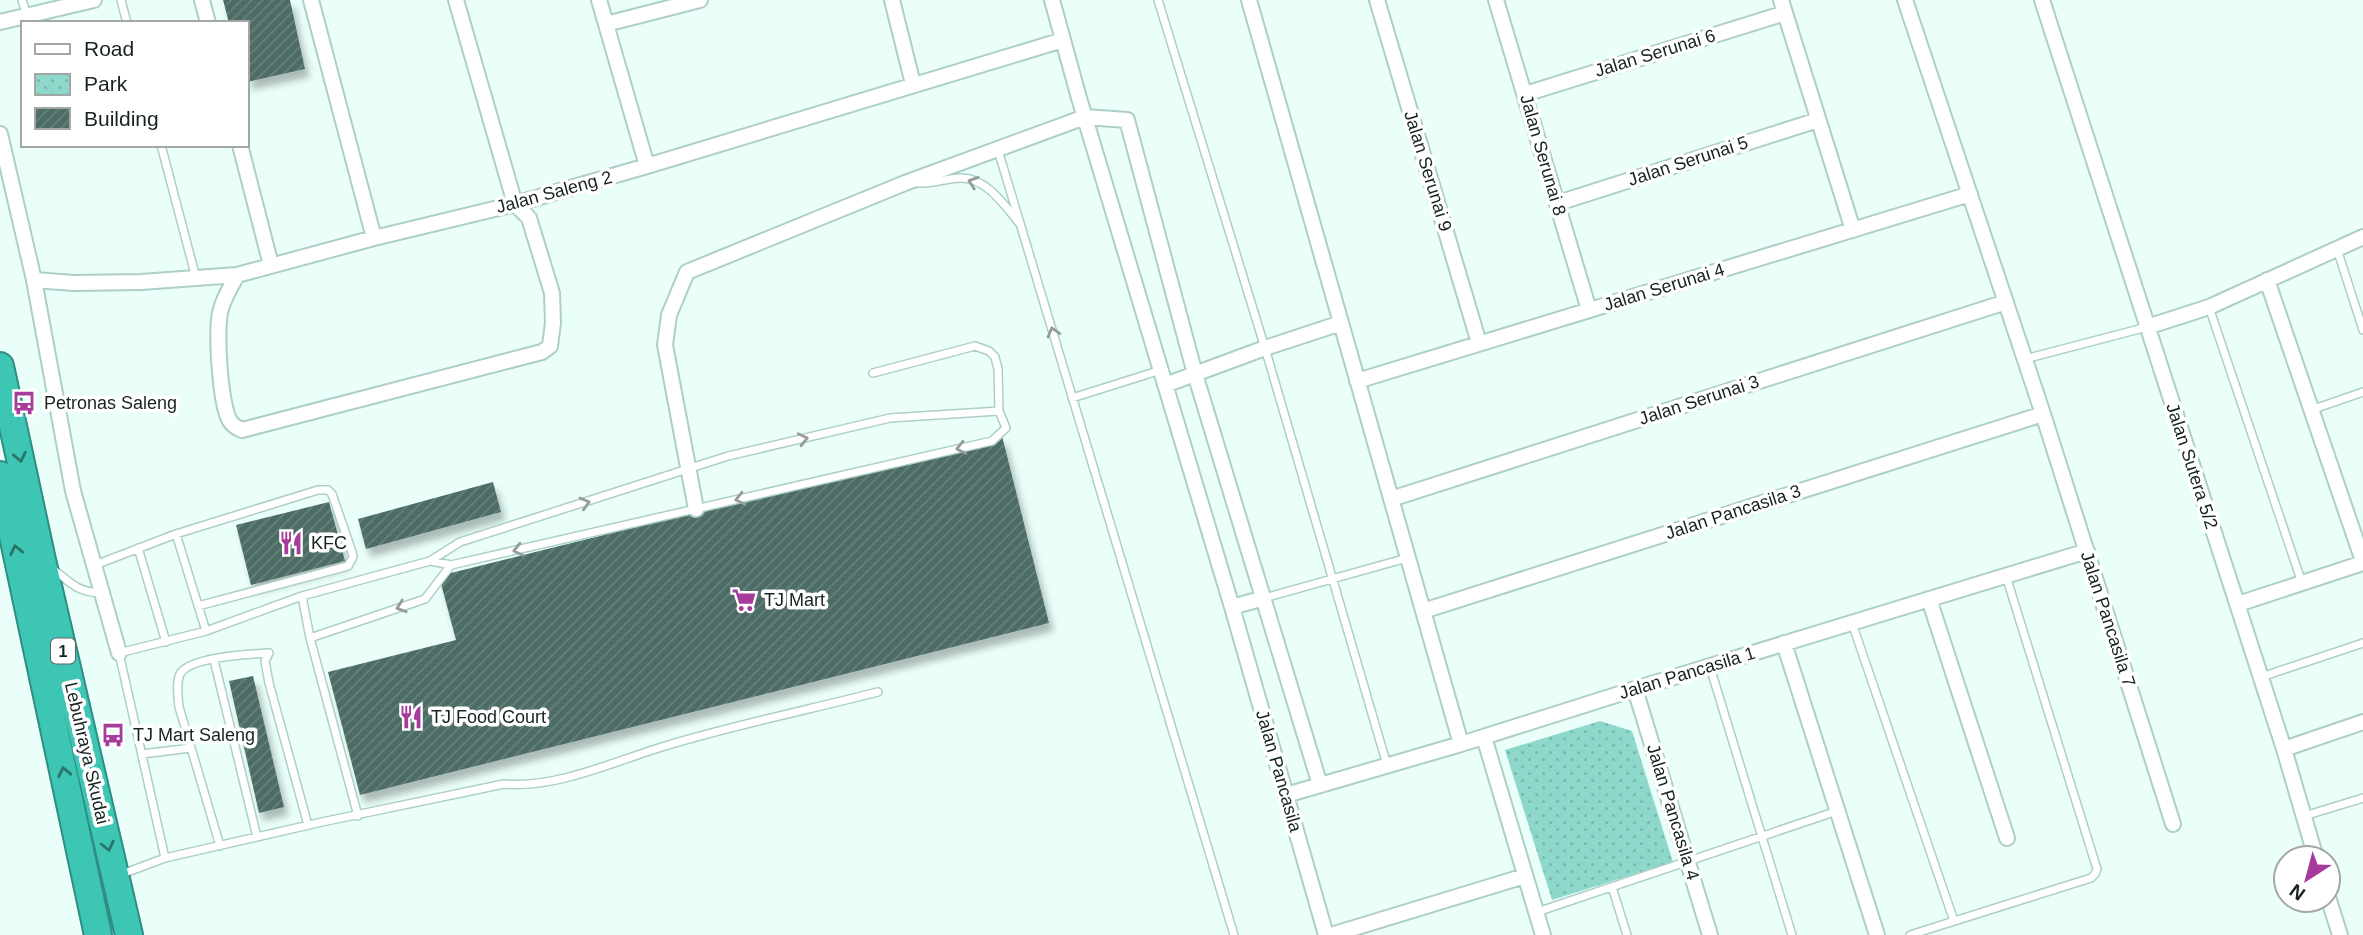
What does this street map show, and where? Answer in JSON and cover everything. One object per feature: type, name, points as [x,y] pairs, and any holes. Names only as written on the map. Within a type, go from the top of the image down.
[{"type":"highway","name":"Lebuhraya Skudai","points":[[0,366],[129,935]]},
{"type":"highway","name":"Lebuhraya Skudai","points":[[0,475],[99,935]]},
{"type":"street","points":[[0,22],[94,0]]},
{"type":"street","points":[[202,0],[207,21]]},
{"type":"street","points":[[311,0],[374,238]]},
{"type":"street","points":[[237,275],[220,309],[217,332],[227,415],[236,427],[250,430],[547,350],[552,332],[552,293],[528,218],[515,204],[456,0]]},
{"type":"street","points":[[599,0],[647,166]]},
{"type":"street","points":[[606,24],[701,0]]},
{"type":"street","points":[[892,0],[913,84]]},
{"type":"street","name":"Jalan Pancasila","points":[[1052,0],[1329,935]]},
{"type":"street","points":[[1249,0],[1461,744]]},
{"type":"street","name":"Jalan Serunai 9","points":[[1377,0],[1479,343]]},
{"type":"street","name":"Jalan Serunai 8","points":[[1496,0],[1589,310]]},
{"type":"street","name":"Jalan Pancasila 7","points":[[1905,0],[2043,414],[2173,824]]},
{"type":"street","name":"Jalan Sutera 5/2","points":[[2042,0],[2238,604],[2312,844]]},
{"type":"street","points":[[1783,6],[1853,230]]},
{"type":"street","name":"Jalan Serunai 6","points":[[1525,94],[1783,6]]},
{"type":"street","name":"Jalan Saleng 2","points":[[34,280],[74,283],[141,282],[237,275],[515,204],[1063,40]]},
{"type":"street","points":[[696,509],[665,345],[668,315],[687,272],[905,183],[1085,117],[1127,120],[1195,374],[1320,785]]},
{"type":"street","name":"Jalan Serunai 5","points":[[1558,202],[1818,120]]},
{"type":"street","points":[[0,134],[34,280],[73,491],[120,653]]},
{"type":"street","points":[[241,147],[271,265]]},
{"type":"street","name":"Jalan Serunai 4","points":[[1357,381],[1970,194]]},
{"type":"street","points":[[2147,327],[2209,307],[2363,237]]},
{"type":"street","points":[[2238,604],[2363,562],[2267,280]]},
{"type":"street","name":"Jalan Serunai 3","points":[[1391,499],[2006,302]]},
{"type":"street","points":[[1166,385],[1341,323]]},
{"type":"street","name":"Jalan Pancasila 3","points":[[1423,611],[2043,414]]},
{"type":"street","name":"Jalan Pancasila 1","points":[[1286,795],[1484,737],[2087,551]]},
{"type":"street","points":[[1232,607],[1264,598]]},
{"type":"street","points":[[1929,599],[2007,838]]},
{"type":"street","points":[[1784,643],[1877,935]]},
{"type":"street","name":"Jalan Pancasila 4","points":[[1635,689],[1710,935]]},
{"type":"street","points":[[2284,749],[2363,722]]},
{"type":"street","points":[[1484,737],[1542,935]]},
{"type":"street","points":[[1329,935],[1525,876]]},
{"type":"street","points":[[2333,914],[2340,935]]},
{"type":"lane","points":[[22,0],[27,16]]},
{"type":"lane","points":[[121,0],[126,21]]},
{"type":"lane","points":[[1158,0],[1265,348],[1387,766]]},
{"type":"lane","points":[[161,147],[196,278]]},
{"type":"lane","points":[[998,150],[1234,935]]},
{"type":"lane","points":[[905,183],[964,177],[985,186],[1000,199],[1023,227]]},
{"type":"lane","points":[[2336,249],[2363,330]]},
{"type":"lane","points":[[2209,307],[2302,583]]},
{"type":"lane","points":[[2025,359],[2147,327]]},
{"type":"lane","points":[[430,561],[451,565],[696,509],[992,440],[1006,428],[999,411],[998,369],[995,357],[989,351],[975,346],[873,373]]},
{"type":"lane","points":[[1072,398],[1161,370]]},
{"type":"lane","points":[[2312,410],[2363,392]]},
{"type":"lane","points":[[165,858],[120,653],[206,631],[302,596],[430,561],[460,542],[728,456],[890,418],[999,411]]},
{"type":"lane","points":[[94,565],[176,534],[323,489],[332,494],[352,552],[351,562],[343,569],[198,607]]},
{"type":"lane","points":[[176,534],[206,631]]},
{"type":"lane","points":[[138,548],[166,642]]},
{"type":"lane","points":[[1264,598],[1408,558]]},
{"type":"lane","points":[[42,560],[79,590],[102,593]]},
{"type":"lane","points":[[310,638],[425,599],[451,565]]},
{"type":"lane","points":[[1910,935],[2091,878],[2095,874],[2096,869],[2006,576]]},
{"type":"lane","points":[[302,596],[310,638],[358,816]]},
{"type":"lane","points":[[1852,623],[1954,921]]},
{"type":"lane","points":[[2261,677],[2363,643]]},
{"type":"lane","points":[[220,846],[179,707],[179,678],[186,668],[214,660],[269,653],[265,661],[269,683],[308,825]]},
{"type":"lane","points":[[214,660],[257,837]]},
{"type":"lane","points":[[1710,666],[1792,935]]},
{"type":"lane","points":[[115,877],[165,858],[308,825],[504,784],[527,786],[679,742],[878,692]]},
{"type":"lane","points":[[142,754],[191,748]]},
{"type":"lane","points":[[2304,817],[2363,798]]},
{"type":"lane","points":[[1536,912],[1837,811]]},
{"type":"lane","points":[[1612,887],[1627,935]]},
{"type":"green space","points":[[1600,721],[1632,731],[1673,862],[1552,900],[1505,750]]},
{"type":"building","points":[[223,0],[290,0],[305,69],[248,82],[248,21],[228,21]]},
{"type":"building","name":"TJ Mart","points":[[1002,436],[1049,623],[360,795],[328,672],[456,640],[439,576]]},
{"type":"building","points":[[493,482],[501,512],[366,549],[358,519]]},
{"type":"building","name":"KFC","points":[[329,502],[345,561],[251,585],[236,525]]},
{"type":"building","points":[[253,676],[284,807],[259,813],[229,681]]},
{"type":"place","name":"Petronas Saleng","points":[[24,403]]},
{"type":"place","name":"KFC","points":[[291,543]]},
{"type":"place","name":"TJ Mart","points":[[744,600]]},
{"type":"place","name":"TJ Food Court","points":[[411,717]]},
{"type":"place","name":"TJ Mart Saleng","points":[[113,735]]}]
